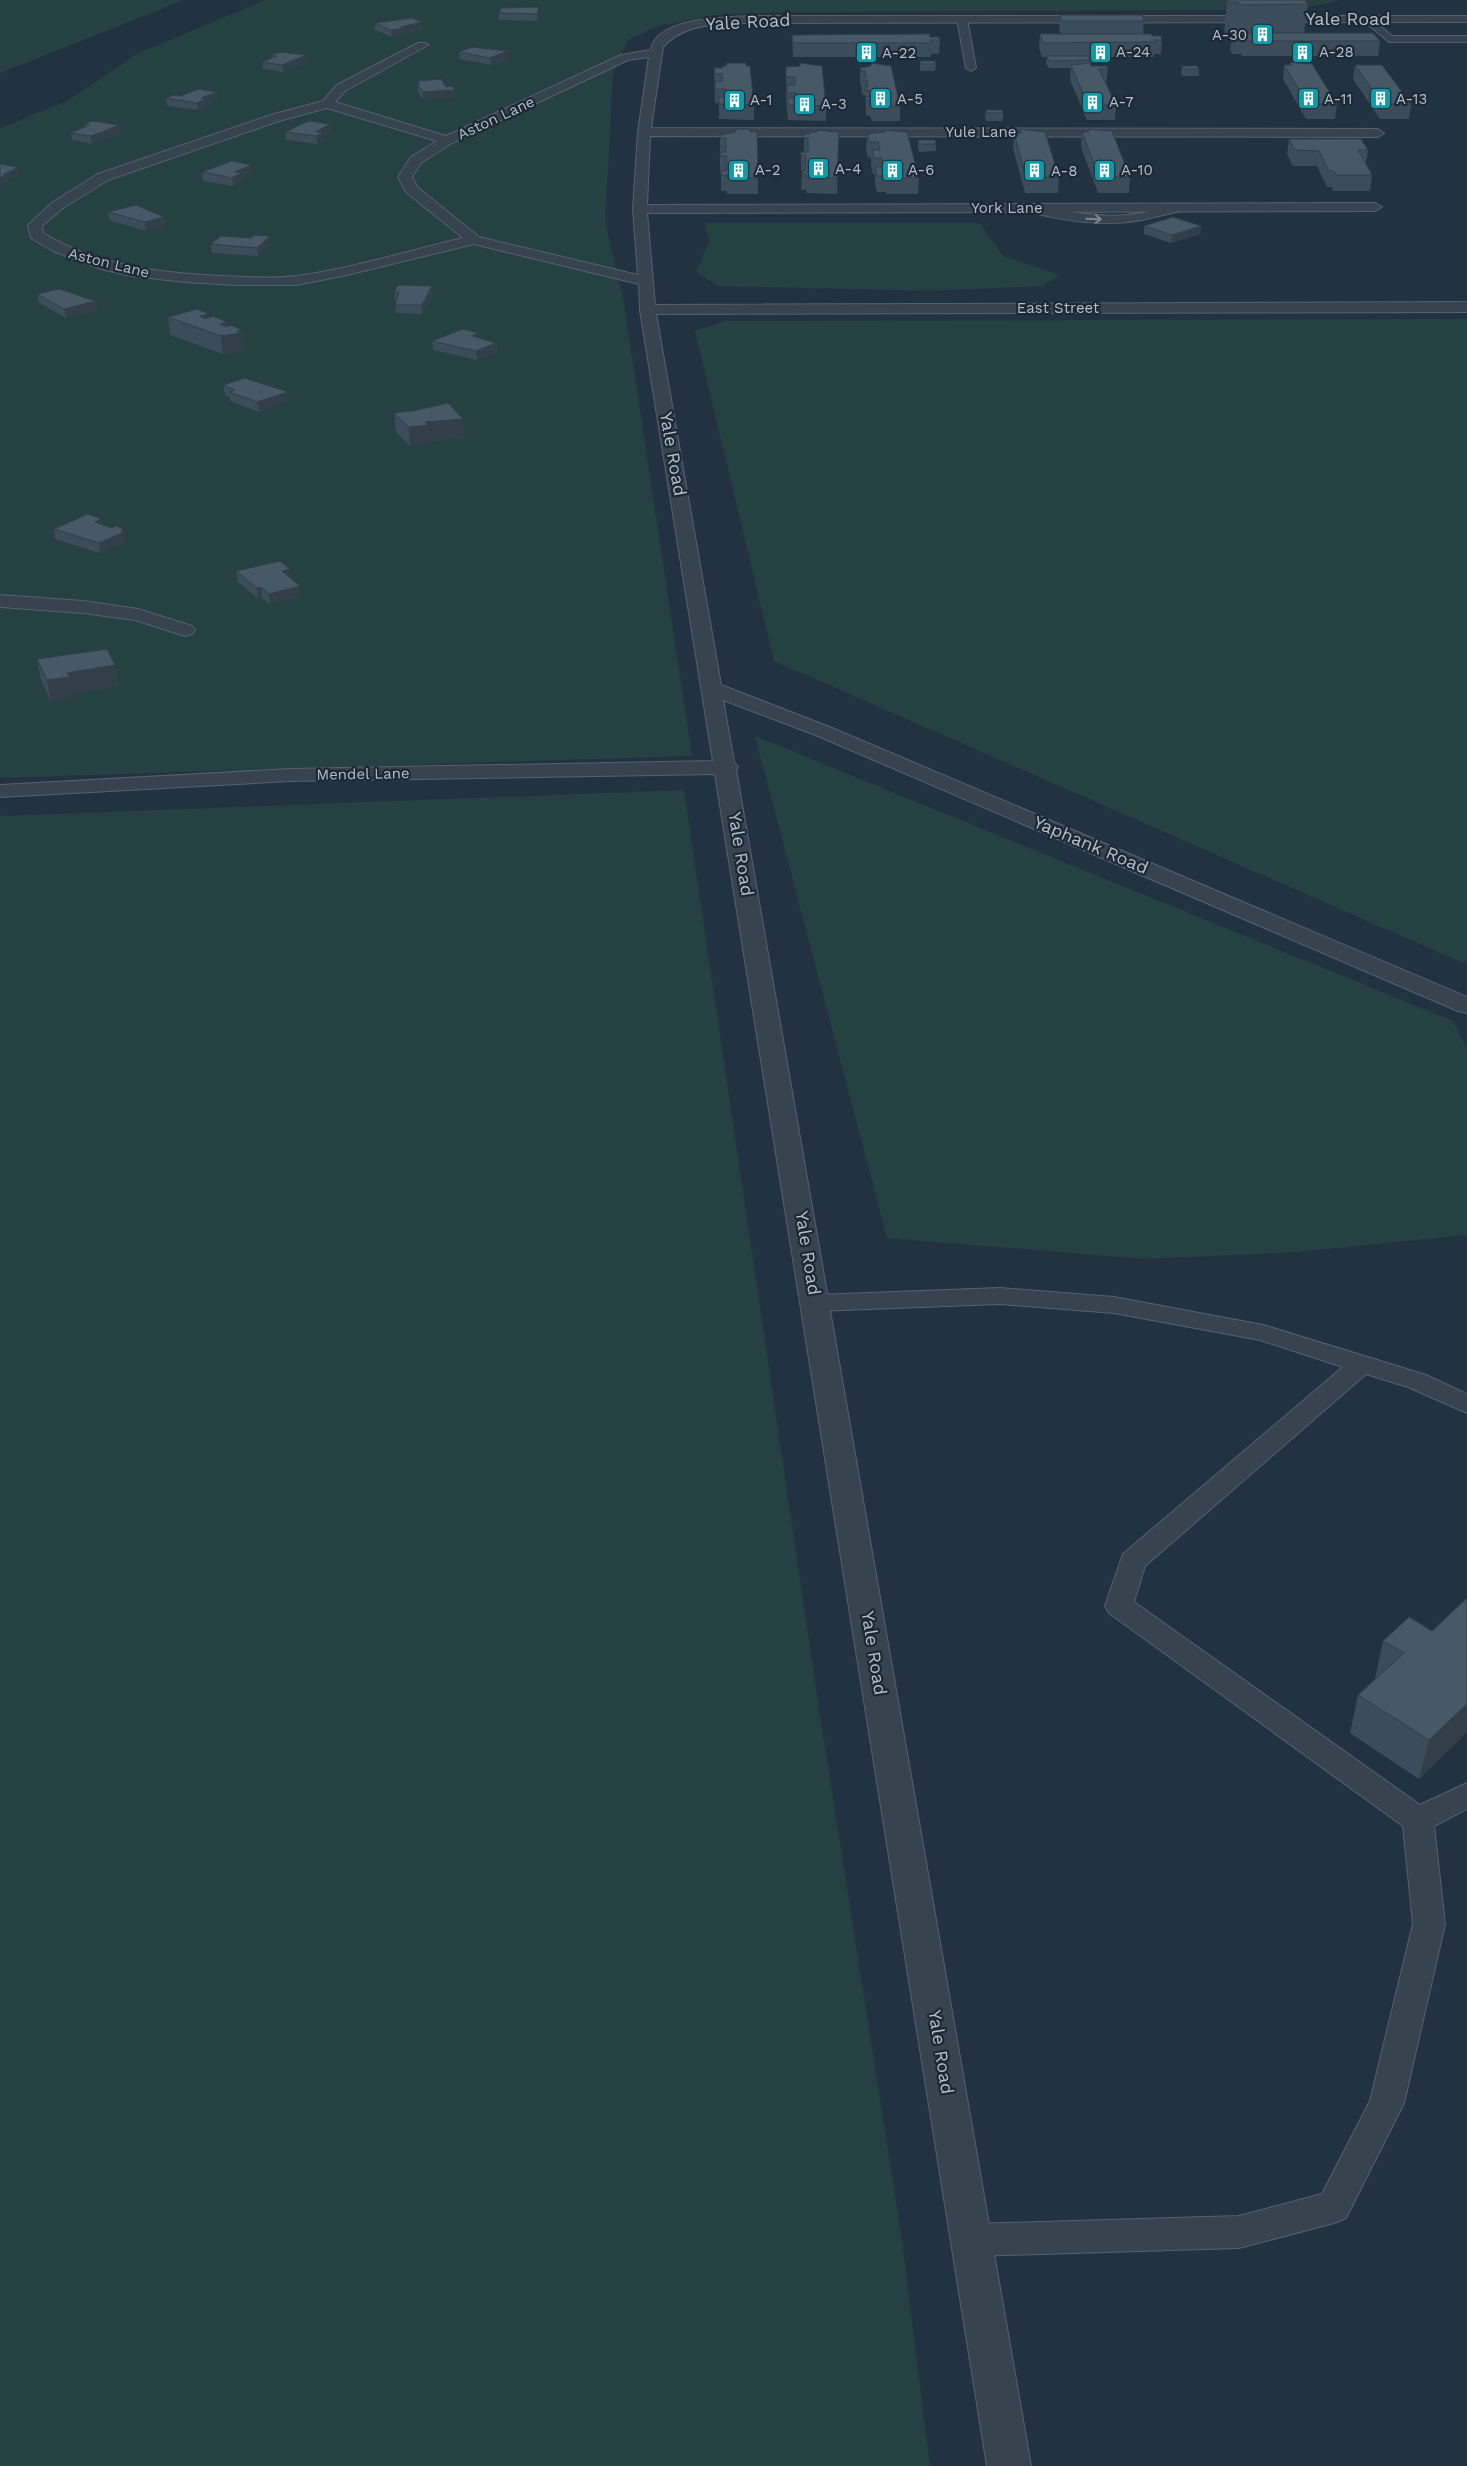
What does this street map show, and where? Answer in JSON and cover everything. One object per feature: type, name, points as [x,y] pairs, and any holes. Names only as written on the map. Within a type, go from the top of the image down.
[{"type":"street","name":"Yale Road","points":[[1009,2466],[816,1303],[648,310],[640,209],[644,132],[657,46],[664,36],[678,29],[721,21],[1467,19]]},
{"type":"street","name":"Aston Lane","points":[[422,45],[342,88],[327,104],[239,129],[103,177],[58,205],[35,225],[36,235],[52,247],[82,259],[115,267],[165,276],[262,282],[303,280],[474,240]]},
{"type":"street","name":"Aston Lane","points":[[647,282],[474,240],[411,189],[406,177],[416,160],[447,140],[625,57],[656,53]]},
{"type":"street","points":[[327,104],[447,140]]},
{"type":"street","name":"Yule Lane","points":[[644,132],[1378,133]]},
{"type":"street","name":"York Lane","points":[[640,209],[1375,207]]},
{"type":"street","name":"East Street","points":[[648,310],[1467,307]]},
{"type":"street","points":[[0,601],[82,607],[138,614],[185,630]]},
{"type":"street","name":"Yaphank Road","points":[[713,689],[834,736],[1467,1006]]},
{"type":"street","name":"Mendel Lane","points":[[0,791],[290,775],[726,767]]},
{"type":"lane","points":[[962,19],[971,68]]},
{"type":"lane","points":[[1367,19],[1389,39],[1467,39]]},
{"type":"lane","points":[[816,1303],[1000,1296],[1114,1305],[1263,1334],[1417,1381],[1467,1404]]},
{"type":"lane","points":[[972,2240],[1239,2232],[1334,2207],[1387,2104],[1429,1924],[1418,1820],[1119,1606],[1133,1561],[1362,1364]]},
{"type":"lane","points":[[1418,1820],[1467,1795]]},
{"type":"green space","points":[[0,0],[184,0],[0,73]]},
{"type":"green space","points":[[265,0],[1342,0],[1315,6],[1245,10],[782,12],[716,15],[658,26],[627,41],[613,75],[605,221],[624,303],[692,756],[0,778],[0,128],[67,101],[137,54]]},
{"type":"green space","points":[[705,223],[980,223],[1003,256],[1060,275],[1043,286],[931,291],[718,286],[696,272],[709,242]]},
{"type":"green space","points":[[1467,319],[1467,961],[1463,963],[774,661],[695,331],[725,321]]},
{"type":"green space","points":[[755,736],[1453,1021],[1467,1048],[1467,1235],[1298,1252],[1145,1259],[887,1238]]},
{"type":"green space","points":[[684,790],[818,1702],[902,2240],[930,2466],[0,2466],[0,816]]},
{"type":"building","points":[[1228,0],[1305,0],[1308,4],[1240,5],[1238,2],[1230,3]]},
{"type":"building","points":[[539,7],[537,14],[499,13],[501,8]]},
{"type":"building","points":[[1060,15],[1142,15],[1144,21],[1062,21]]},
{"type":"building","points":[[412,18],[422,22],[391,30],[375,23]]},
{"type":"building","points":[[1239,33],[1373,33],[1380,41],[1244,41],[1242,39],[1234,39],[1232,36],[1240,36]]},
{"type":"building","points":[[930,34],[930,37],[939,37],[940,40],[930,40],[931,43],[793,43],[792,35]]},
{"type":"building","points":[[1040,34],[1151,34],[1152,36],[1161,36],[1162,40],[1154,40],[1156,42],[1043,43]]},
{"type":"building","points":[[472,47],[508,51],[490,58],[459,52]]},
{"type":"building","points":[[280,52],[306,55],[282,65],[263,62],[277,56],[271,55]]},
{"type":"building","points":[[1047,56],[1088,56],[1091,60],[1049,61]]},
{"type":"building","points":[[920,61],[935,61],[936,64],[921,64]]},
{"type":"building","points":[[1290,62],[1312,64],[1337,104],[1308,104],[1284,65],[1292,65]]},
{"type":"building","name":"A-1","points":[[726,63],[746,63],[746,66],[750,66],[754,105],[719,104],[719,97],[726,97],[726,89],[715,89],[715,82],[723,81],[722,74],[715,74],[714,68],[723,68],[722,66],[727,66]]},
{"type":"building","points":[[800,63],[822,66],[826,106],[788,105],[788,98],[797,98],[796,93],[787,93],[787,85],[795,85],[795,77],[786,77],[786,67],[800,66]]},
{"type":"building","points":[[871,63],[891,66],[900,106],[872,106],[871,101],[866,100],[866,97],[871,97],[869,90],[865,90],[865,87],[868,87],[867,80],[862,80],[862,77],[866,77],[865,71],[861,71],[860,68],[871,66]]},
{"type":"building","points":[[1090,63],[1091,66],[1106,66],[1108,69],[1099,69],[1116,105],[1088,105],[1071,65]]},
{"type":"building","points":[[1355,65],[1382,65],[1411,104],[1382,104]]},
{"type":"building","points":[[1182,66],[1197,66],[1199,69],[1183,69]]},
{"type":"building","points":[[441,79],[446,87],[452,86],[455,90],[423,92],[417,84],[420,84],[418,81]]},
{"type":"building","points":[[198,89],[217,92],[201,98],[206,99],[197,103],[166,98],[174,95],[181,96]]},
{"type":"building","points":[[986,110],[1002,110],[1003,113],[987,113]]},
{"type":"building","points":[[93,121],[119,125],[90,136],[71,133],[89,125],[84,124]]},
{"type":"building","points":[[310,121],[330,124],[316,132],[323,132],[316,136],[286,132],[301,124]]},
{"type":"building","name":"A-2","points":[[736,129],[750,129],[750,132],[757,132],[758,178],[727,178],[727,175],[721,175],[721,171],[726,171],[727,156],[720,156],[721,152],[726,152],[726,138],[720,138],[720,135],[736,132]]},
{"type":"building","points":[[1020,129],[1045,132],[1059,177],[1026,177],[1014,133],[1021,133]]},
{"type":"building","points":[[1088,129],[1112,131],[1130,177],[1099,177],[1082,132],[1089,132]]},
{"type":"building","name":"A-4","points":[[817,130],[839,132],[837,178],[806,177],[806,174],[802,174],[802,171],[805,171],[806,155],[801,155],[801,152],[808,152],[808,138],[804,138],[804,134],[817,132]]},
{"type":"building","points":[[884,130],[907,132],[919,178],[887,178],[886,176],[877,176],[875,167],[884,167],[882,158],[874,158],[872,150],[880,150],[878,142],[869,142],[867,134],[885,132]]},
{"type":"building","points":[[1289,139],[1361,139],[1368,150],[1358,150],[1372,175],[1336,175],[1334,171],[1329,171],[1319,151],[1295,150]]},
{"type":"building","points":[[918,140],[935,140],[936,144],[919,144]]},
{"type":"building","points":[[232,161],[252,165],[235,172],[242,173],[232,178],[202,172]]},
{"type":"building","points":[[0,164],[18,167],[0,178]]},
{"type":"building","points":[[136,205],[164,217],[145,222],[108,212]]},
{"type":"building","points":[[1173,217],[1201,226],[1172,235],[1144,226]]},
{"type":"building","points":[[254,235],[270,236],[257,248],[211,244],[221,236],[251,238]]},
{"type":"building","points":[[398,285],[432,286],[422,305],[395,305],[399,292],[394,292]]},
{"type":"building","points":[[59,289],[96,301],[64,309],[37,294]]},
{"type":"building","points":[[197,309],[209,314],[200,316],[205,319],[213,316],[227,322],[220,324],[226,327],[231,325],[242,330],[237,331],[241,333],[221,336],[168,317]]},
{"type":"building","points":[[463,329],[478,333],[472,336],[496,343],[476,351],[432,341]]},
{"type":"building","points":[[245,378],[288,392],[257,402],[229,392],[235,390],[223,385]]},
{"type":"building","points":[[448,403],[463,419],[425,422],[428,425],[409,427],[394,413],[412,411]]},
{"type":"building","points":[[88,514],[101,519],[95,522],[112,528],[116,526],[124,529],[121,531],[124,532],[99,543],[54,529]]},
{"type":"building","points":[[280,561],[290,569],[282,571],[300,586],[269,594],[261,587],[257,588],[236,571]]},
{"type":"building","points":[[107,649],[115,665],[67,673],[70,677],[47,680],[37,659]]},
{"type":"building","points":[[1467,1598],[1467,1704],[1429,1740],[1358,1695],[1404,1653],[1383,1641],[1409,1617],[1432,1631]]},
{"type":"place","name":"A-30","points":[[1263,35]]},
{"type":"place","name":"A-24","points":[[1100,52]]},
{"type":"place","name":"A-28","points":[[1303,52]]},
{"type":"place","name":"A-22","points":[[866,53]]},
{"type":"place","name":"A-5","points":[[881,99]]},
{"type":"place","name":"A-11","points":[[1308,99]]},
{"type":"place","name":"A-13","points":[[1380,99]]},
{"type":"place","name":"A-1","points":[[734,100]]},
{"type":"place","name":"A-7","points":[[1093,102]]},
{"type":"place","name":"A-3","points":[[805,104]]},
{"type":"place","name":"A-4","points":[[819,169]]},
{"type":"place","name":"A-2","points":[[739,170]]},
{"type":"place","name":"A-6","points":[[892,170]]},
{"type":"place","name":"A-10","points":[[1105,170]]},
{"type":"place","name":"A-8","points":[[1035,171]]}]
